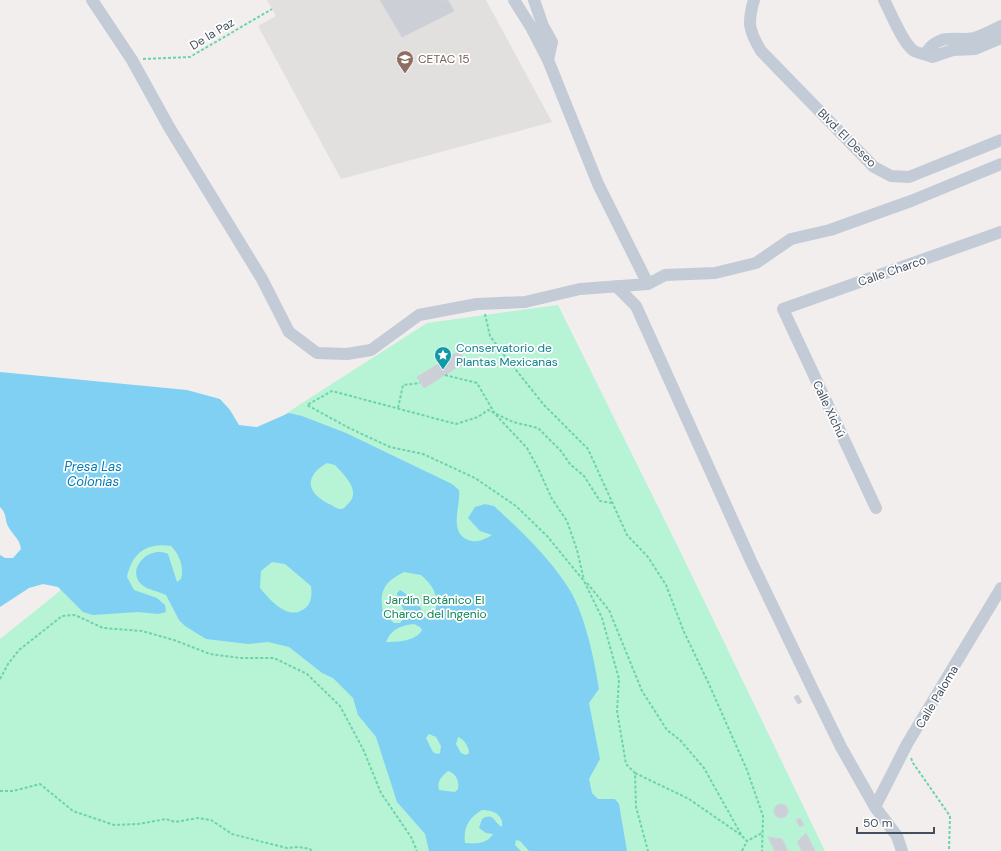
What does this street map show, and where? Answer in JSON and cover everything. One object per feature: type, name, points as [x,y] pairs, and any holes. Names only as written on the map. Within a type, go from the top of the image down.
[{"type":"street","points":[[92,0],[132,60],[169,127],[262,279],[289,332],[318,353],[347,354],[371,350],[419,315],[477,304],[525,302],[580,289],[648,284],[666,275],[715,273],[756,263],[791,239],[830,230],[912,201],[1001,164]]},
{"type":"street","points":[[514,0],[531,26],[548,60],[598,184],[648,284]]},
{"type":"street","points":[[534,0],[543,26],[552,42],[548,60]]},
{"type":"street","name":"Blvd. El Deseo","points":[[754,0],[749,16],[750,33],[761,51],[874,167],[891,176],[909,177],[1001,140]]},
{"type":"street","points":[[884,0],[906,42],[913,51],[932,57],[953,50],[975,49],[1001,38]]},
{"type":"street","points":[[926,54],[930,47],[942,40],[952,37],[974,38],[1001,26]]},
{"type":"street","name":"Calle Charco","points":[[783,309],[1001,234]]},
{"type":"street","points":[[616,286],[636,306],[751,562],[841,747],[875,807],[897,836],[902,851]]},
{"type":"street","name":"Calle Xichú","points":[[783,309],[876,508]]},
{"type":"street","name":"Calle Paloma","points":[[875,807],[907,744],[1001,588]]},
{"type":"path","name":"De la Paz","points":[[132,60],[190,57],[272,9]]},
{"type":"path","points":[[477,304],[486,315],[490,336],[504,355],[544,405],[588,449],[627,535],[648,558],[666,585],[684,632],[747,770],[763,816],[762,851]]},
{"type":"path","points":[[445,375],[477,383],[495,414],[526,448],[538,468],[552,499],[567,521],[577,550],[584,581],[602,618],[613,652],[619,679],[617,711],[626,764],[635,773],[689,799],[747,841]]},
{"type":"path","points":[[398,408],[403,385],[420,383]]},
{"type":"path","points":[[612,503],[600,501],[584,476],[570,464],[561,451],[538,428],[513,422],[488,410],[478,417],[456,424],[332,391],[307,405],[349,428],[390,447],[423,454],[475,478],[516,506],[547,536],[609,610],[642,691],[667,730],[680,740],[704,768],[742,836]]},
{"type":"path","points":[[0,679],[8,664],[19,650],[62,616],[75,615],[103,628],[142,631],[210,654],[240,658],[274,658],[307,674],[340,706],[363,749],[381,793],[411,837],[417,851]]},
{"type":"path","points":[[907,744],[913,763],[950,816],[949,851]]},
{"type":"path","points":[[635,773],[636,807],[648,851]]},
{"type":"path","points":[[0,791],[13,791],[40,784],[73,811],[114,825],[138,824],[166,819],[175,822],[198,818],[211,820],[232,834],[287,848],[310,848],[312,851]]},
{"type":"path","points":[[742,851],[747,841],[762,833]]},
{"type":"shaded area","name":"CETAC 15","points":[[267,0],[486,0],[552,122],[341,179],[258,26],[276,16]]},
{"type":"green space","name":"Jardín Botánico El Charco del Ingenio","points":[[558,305],[680,551],[825,851],[0,851],[0,639],[55,595],[130,526],[190,479],[299,405],[427,323]]},
{"type":"water","name":"Presa Las Colonias","points":[[0,372],[187,390],[220,399],[230,410],[239,425],[257,427],[289,413],[302,416],[346,433],[452,484],[459,490],[457,516],[458,530],[466,539],[473,541],[479,541],[492,535],[480,531],[468,518],[475,507],[485,504],[494,506],[525,536],[554,568],[571,592],[581,614],[592,652],[599,689],[589,703],[600,759],[589,779],[592,793],[598,799],[615,799],[619,804],[627,851],[529,851],[520,841],[516,840],[515,845],[521,851],[429,851],[425,834],[397,802],[376,737],[358,715],[353,698],[333,678],[322,673],[289,647],[268,642],[248,644],[206,639],[185,626],[179,620],[166,595],[146,588],[141,584],[137,578],[136,572],[138,566],[147,556],[161,552],[168,554],[177,582],[181,579],[182,570],[180,561],[177,553],[171,546],[155,546],[142,551],[133,561],[127,577],[134,590],[157,598],[165,605],[166,612],[158,614],[138,612],[93,615],[83,612],[58,587],[43,584],[29,588],[0,607],[0,555],[5,558],[13,558],[21,549],[19,542],[7,524],[4,513],[0,507]],"holes":[[[327,463],[335,465],[350,483],[353,494],[352,499],[345,507],[341,509],[321,500],[312,490],[311,479],[314,473]],[[272,562],[285,564],[311,586],[311,599],[307,607],[298,612],[286,611],[274,603],[260,588],[261,571]],[[404,572],[421,575],[430,584],[436,595],[437,600],[435,612],[432,618],[427,619],[422,615],[421,608],[414,599],[400,590],[397,593],[404,611],[403,619],[400,623],[394,623],[383,613],[382,599],[384,588],[392,580]],[[414,624],[422,630],[416,637],[411,639],[386,642],[397,628]],[[429,734],[436,737],[441,746],[440,753],[437,754],[433,752],[426,738]],[[458,737],[464,741],[469,751],[466,755],[461,753],[456,744]],[[448,771],[455,776],[458,781],[458,789],[455,792],[439,790],[439,782],[443,775]],[[482,810],[493,812],[501,819],[502,827],[493,818],[486,817],[482,819],[479,828],[486,833],[493,834],[491,837],[481,843],[465,843],[466,828],[474,816]]]},
{"type":"building","name":"CETAC 15","points":[[380,0],[448,0],[454,11],[402,37]]},
{"type":"building","points":[[459,351],[466,362],[424,388],[417,377]]},
{"type":"building","points":[[798,695],[802,702],[798,704],[794,697]]},
{"type":"building","points":[[778,804],[784,804],[788,808],[788,814],[784,818],[778,818],[774,814],[774,808]]},
{"type":"building","points":[[800,818],[804,825],[800,827],[796,820]]},
{"type":"building","points":[[806,833],[815,851],[802,851],[797,842]]},
{"type":"building","points":[[768,837],[782,839],[788,851],[775,851]]},
{"type":"place","name":"CETAC 15","points":[[405,74]]},
{"type":"place","name":"Conservatorio de Plantas Mexicanas","points":[[443,370]]}]
